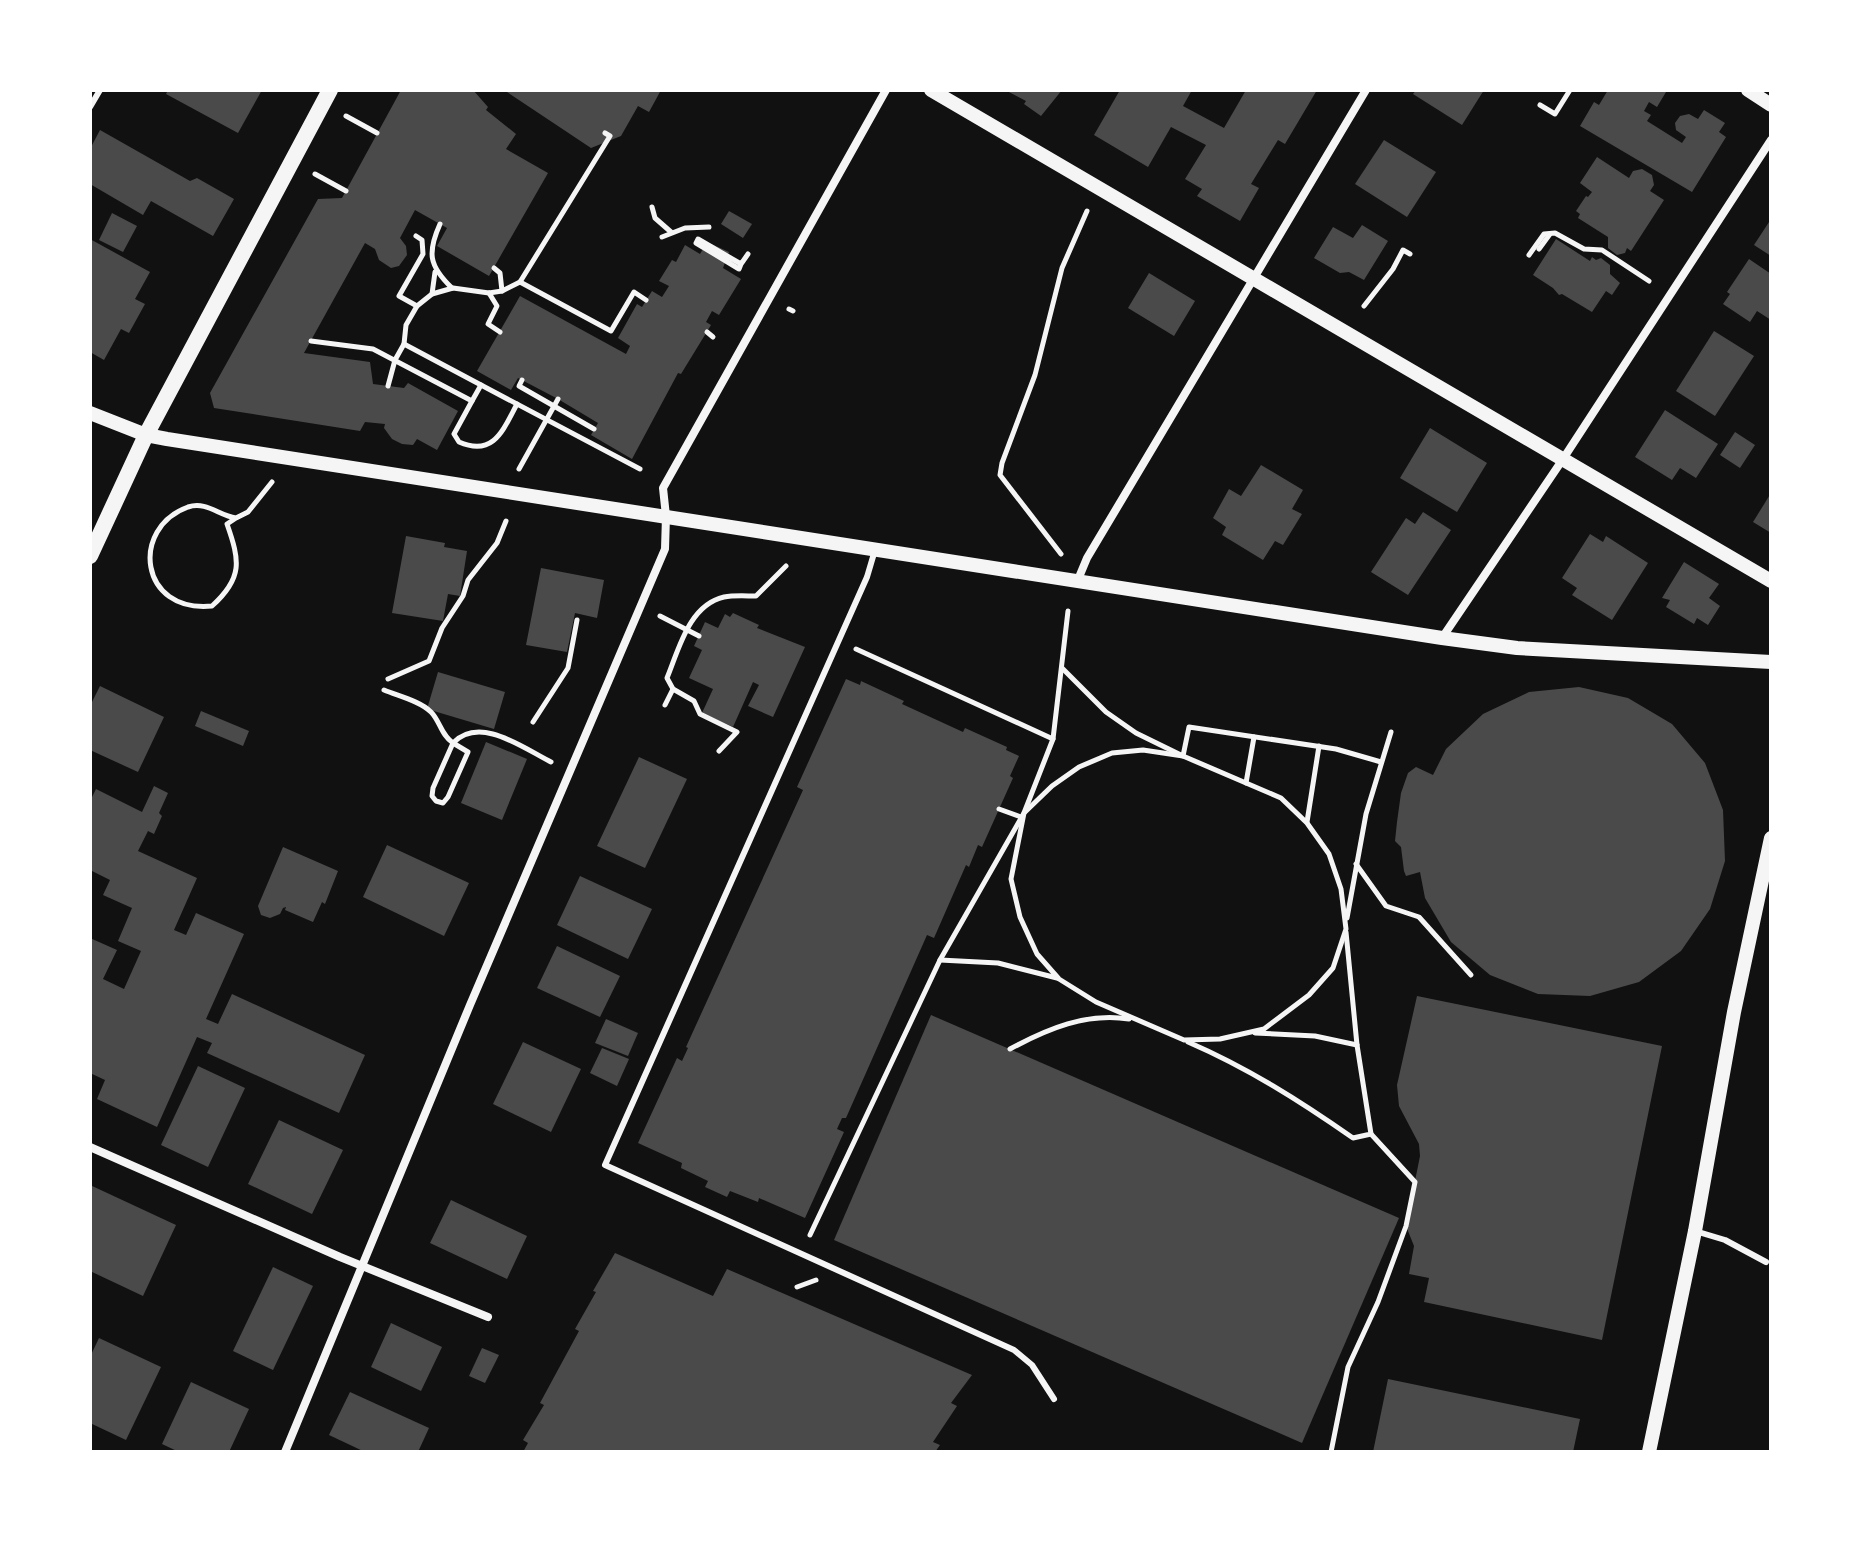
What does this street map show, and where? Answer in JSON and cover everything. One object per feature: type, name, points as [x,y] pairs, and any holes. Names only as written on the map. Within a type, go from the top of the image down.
[{"type":"main road","points":[[90,556],[146,435],[330,90]]},
{"type":"street","points":[[285,1452],[665,549],[663,488],[886,90]]},
{"type":"street","points":[[931,90],[1771,581]]},
{"type":"street","points":[[1076,583],[1087,558],[1366,90]]},
{"type":"street","points":[[1748,90],[1771,105]]},
{"type":"street","points":[[1442,638],[1771,140]]},
{"type":"street","points":[[90,413],[146,435],[1442,638],[1517,648],[1771,662]]},
{"type":"street","points":[[1649,1452],[1771,838]]},
{"type":"street","points":[[90,1147],[361,1266],[488,1317]]},
{"type":"lane","points":[[90,107],[100,90]]},
{"type":"lane","points":[[875,549],[867,577],[605,1165],[1014,1350],[1032,1365],[1054,1399]]},
{"type":"lane","points":[[1695,1231],[1725,1240],[1766,1262]]},
{"type":"path","points":[[1540,105],[1555,114],[1570,90]]},
{"type":"path","points":[[346,116],[377,133]]},
{"type":"path","points":[[388,386],[395,360],[404,344],[406,325],[417,306],[432,294],[453,288],[489,293],[502,291],[520,282],[610,136],[605,133]]},
{"type":"path","points":[[315,174],[346,191]]},
{"type":"path","points":[[652,207],[655,218],[672,232]]},
{"type":"path","points":[[1061,554],[1000,475],[1035,375],[1062,268],[1087,211]]},
{"type":"path","points":[[432,294],[435,272],[431,246],[440,224]]},
{"type":"path","points":[[662,237],[685,228],[709,227]]},
{"type":"path","points":[[1539,249],[1550,233]]},
{"type":"path","points":[[1529,255],[1544,234],[1555,233],[1583,252],[1602,250],[1649,281]]},
{"type":"path","points":[[416,236],[431,246]]},
{"type":"path","points":[[724,263],[696,243],[698,239],[741,264]]},
{"type":"path","points":[[417,306],[399,296],[423,254],[422,240]]},
{"type":"path","points":[[1364,306],[1393,269],[1403,250],[1410,254]]},
{"type":"path","points":[[714,260],[716,258],[739,269],[748,254]]},
{"type":"path","points":[[494,268],[500,273],[502,291]]},
{"type":"path","points":[[435,272],[453,288]]},
{"type":"path","points":[[520,282],[611,331],[634,292],[646,300]]},
{"type":"path","points":[[489,293],[497,306],[488,324],[500,332]]},
{"type":"path","points":[[707,332],[713,337]]},
{"type":"path","points":[[311,341],[373,349],[472,401]]},
{"type":"path","points":[[404,344],[640,469]]},
{"type":"path","points":[[522,380],[519,386],[594,429]]},
{"type":"path","points":[[481,385],[454,434],[459,442],[474,447],[486,445],[497,438],[517,404]]},
{"type":"path","points":[[519,469],[558,399]]},
{"type":"path","points":[[236,518],[209,507],[188,507],[173,516],[160,530],[150,560],[156,584],[169,598],[186,606],[205,607],[212,606],[221,598],[237,572],[237,558],[227,524],[248,512],[272,482]]},
{"type":"path","points":[[388,679],[429,661],[442,628],[463,596],[468,580],[497,543],[506,521]]},
{"type":"path","points":[[719,751],[737,732],[700,714],[694,701],[673,689],[667,678],[693,617],[722,597],[756,596],[786,566]]},
{"type":"path","points":[[810,1235],[940,960],[1022,815],[1053,739],[1068,611]]},
{"type":"path","points":[[660,616],[699,636]]},
{"type":"path","points":[[533,722],[568,668],[577,620]]},
{"type":"path","points":[[856,649],[1053,739]]},
{"type":"path","points":[[1062,667],[1106,712],[1136,733],[1281,798],[1307,823],[1329,854],[1341,889],[1357,1045],[1371,1134],[1415,1182],[1406,1226],[1378,1302],[1348,1367],[1331,1452]]},
{"type":"path","points":[[665,705],[673,689]]},
{"type":"path","points":[[384,690],[433,714],[438,727],[453,743],[468,752],[448,797],[443,803],[436,801],[432,796],[433,788],[453,743],[461,735],[477,730],[491,733],[551,762]]},
{"type":"path","points":[[1183,756],[1189,727],[1319,746],[1381,762]]},
{"type":"path","points":[[1184,1040],[1220,1039],[1264,1029],[1309,995],[1333,968],[1346,929],[1356,864],[1391,732]]},
{"type":"path","points":[[1246,783],[1254,737]]},
{"type":"path","points":[[1307,823],[1319,746]]},
{"type":"path","points":[[1183,756],[1143,750],[1112,753],[1079,767],[1052,786],[1022,815],[1011,879],[1020,917],[1037,954],[1059,979],[1096,1002],[1258,1076],[1292,1095],[1353,1138],[1371,1134]]},
{"type":"path","points":[[999,809],[1022,815]]},
{"type":"path","points":[[1356,864],[1386,906],[1419,917],[1471,975]]},
{"type":"path","points":[[940,960],[998,963],[1059,979]]},
{"type":"path","points":[[1010,1049],[1040,1033],[1080,1021],[1108,1017],[1138,1021]]},
{"type":"path","points":[[1247,1033],[1315,1036],[1357,1045]]},
{"type":"path","points":[[797,1287],[816,1280]]},
{"type":"building","points":[[168,90],[262,90],[238,133],[166,94]]},
{"type":"building","points":[[401,90],[473,90],[488,107],[486,110],[516,134],[506,149],[548,173],[489,276],[437,246],[447,228],[415,210],[400,238],[406,246],[407,255],[399,266],[391,268],[379,260],[375,249],[365,243],[304,353],[370,362],[373,384],[404,388],[408,383],[458,411],[437,450],[417,439],[413,445],[392,439],[384,428],[385,424],[365,422],[360,431],[214,408],[210,393],[318,199],[342,198]]},
{"type":"building","points":[[504,90],[661,90],[649,112],[638,106],[621,136],[591,148]]},
{"type":"building","points":[[1005,90],[1062,90],[1041,116],[1024,104],[1026,101]]},
{"type":"building","points":[[1120,90],[1192,90],[1183,106],[1224,128],[1246,90],[1317,90],[1285,144],[1278,140],[1251,184],[1259,188],[1240,221],[1197,196],[1202,189],[1185,179],[1206,145],[1171,127],[1148,167],[1094,135]]},
{"type":"building","points":[[1416,90],[1484,90],[1462,125],[1413,94]]},
{"type":"building","points":[[1608,90],[1666,92],[1657,107],[1649,102],[1644,111],[1651,115],[1647,121],[1682,143],[1686,137],[1676,130],[1675,123],[1680,116],[1689,114],[1698,119],[1704,110],[1725,123],[1719,132],[1726,137],[1692,192],[1580,126],[1594,102],[1599,105]]},
{"type":"building","points":[[100,130],[190,181],[197,178],[234,199],[213,236],[151,201],[143,215],[90,184],[90,149]]},
{"type":"building","points":[[1384,140],[1436,172],[1407,217],[1355,184]]},
{"type":"building","points":[[1597,157],[1629,178],[1633,171],[1642,169],[1652,175],[1654,185],[1650,191],[1664,200],[1631,251],[1627,248],[1625,253],[1617,255],[1608,248],[1608,237],[1578,218],[1580,214],[1576,211],[1592,192],[1580,183]]},
{"type":"building","points":[[729,211],[752,224],[743,238],[721,224]]},
{"type":"building","points":[[112,213],[137,226],[123,252],[99,240]]},
{"type":"building","points":[[1771,219],[1771,256],[1754,245]]},
{"type":"building","points":[[1362,225],[1388,241],[1364,280],[1349,272],[1340,273],[1314,258],[1333,227],[1353,238]]},
{"type":"building","points":[[90,239],[150,272],[135,299],[145,304],[129,333],[121,329],[104,360],[90,352]]},
{"type":"building","points":[[1556,239],[1590,261],[1592,257],[1596,260],[1601,258],[1610,265],[1610,274],[1620,283],[1612,295],[1606,291],[1592,312],[1559,295],[1533,275]]},
{"type":"building","points":[[707,242],[729,252],[723,268],[741,279],[719,315],[712,311],[706,322],[711,325],[681,374],[678,373],[632,459],[591,435],[598,423],[558,399],[518,378],[511,390],[477,371],[520,296],[626,354],[630,346],[618,338],[637,304],[642,307],[652,291],[662,297],[669,286],[659,281],[672,260],[676,262],[685,245],[700,254]]},
{"type":"building","points":[[1749,259],[1771,274],[1771,320],[1757,311],[1750,322],[1723,304],[1730,294],[1727,292]]},
{"type":"building","points":[[1149,273],[1195,301],[1174,336],[1128,308]]},
{"type":"building","points":[[1714,331],[1754,356],[1715,416],[1676,391]]},
{"type":"building","points":[[1665,410],[1718,444],[1696,478],[1680,468],[1672,480],[1635,457]]},
{"type":"building","points":[[1430,428],[1487,463],[1457,512],[1400,478]]},
{"type":"building","points":[[1735,432],[1755,445],[1740,468],[1720,455]]},
{"type":"building","points":[[1261,465],[1303,490],[1292,509],[1302,514],[1283,545],[1275,541],[1263,560],[1222,535],[1226,527],[1213,518],[1229,489],[1241,496]]},
{"type":"building","points":[[1771,493],[1771,533],[1753,522]]},
{"type":"building","points":[[1423,512],[1451,530],[1408,595],[1371,572],[1406,518],[1415,524]]},
{"type":"building","points":[[1590,534],[1603,542],[1606,536],[1648,563],[1612,620],[1572,595],[1577,588],[1562,578]]},
{"type":"building","points":[[406,536],[445,543],[444,547],[467,551],[460,596],[448,594],[443,621],[392,613]]},
{"type":"building","points":[[1684,562],[1719,584],[1709,598],[1720,606],[1708,625],[1697,618],[1694,624],[1666,607],[1670,600],[1662,598]]},
{"type":"building","points":[[541,568],[604,580],[597,618],[575,613],[567,652],[526,645]]},
{"type":"building","points":[[733,613],[759,625],[757,628],[805,647],[773,717],[748,706],[759,685],[753,682],[733,727],[702,713],[713,689],[689,678],[702,650],[694,646],[705,622],[718,628],[725,614],[730,617]]},
{"type":"building","points":[[438,672],[505,692],[494,729],[427,709]]},
{"type":"building","points":[[846,679],[860,685],[861,681],[904,701],[902,704],[963,732],[965,728],[1007,747],[1006,750],[1019,756],[1010,776],[1013,778],[982,847],[978,845],[969,867],[966,865],[934,938],[927,935],[846,1118],[842,1118],[837,1129],[844,1132],[805,1218],[759,1198],[758,1202],[730,1191],[727,1197],[705,1187],[708,1181],[681,1168],[682,1163],[638,1143],[677,1058],[682,1061],[688,1048],[803,790],[797,787]]},
{"type":"building","points":[[100,686],[164,717],[138,772],[90,750],[90,706]]},
{"type":"building","points":[[1579,687],[1628,698],[1672,724],[1705,763],[1723,810],[1725,861],[1710,909],[1681,951],[1639,982],[1590,996],[1538,994],[1490,975],[1451,942],[1425,898],[1420,872],[1406,876],[1401,847],[1395,841],[1397,822],[1401,793],[1408,773],[1416,767],[1433,775],[1446,749],[1483,714],[1529,692]]},
{"type":"building","points":[[201,711],[249,731],[243,746],[195,726]]},
{"type":"building","points":[[486,742],[527,759],[502,820],[461,803]]},
{"type":"building","points":[[639,757],[687,779],[645,868],[597,846]]},
{"type":"building","points":[[154,786],[168,793],[154,834],[148,831],[138,851],[197,878],[174,930],[186,935],[196,913],[244,934],[206,1019],[218,1024],[232,994],[365,1055],[339,1113],[207,1053],[212,1043],[197,1037],[157,1127],[97,1099],[105,1080],[90,1073],[90,938],[117,950],[103,979],[124,989],[141,951],[118,941],[132,908],[103,895],[110,880],[90,870],[90,801],[96,789],[142,812]]},
{"type":"building","points":[[387,845],[469,883],[444,936],[363,897]]},
{"type":"building","points":[[283,847],[338,871],[325,904],[322,902],[313,922],[285,910],[286,907],[270,918],[261,915],[258,906]]},
{"type":"building","points":[[580,876],[652,909],[628,959],[557,925]]},
{"type":"building","points":[[557,946],[620,976],[600,1017],[537,988]]},
{"type":"building","points":[[1417,996],[1662,1046],[1602,1340],[1424,1302],[1429,1278],[1409,1274],[1414,1246],[1406,1226],[1420,1156],[1419,1144],[1399,1106],[1397,1085]]},
{"type":"building","points":[[931,1015],[1399,1218],[1302,1443],[834,1240]]},
{"type":"building","points":[[606,1019],[638,1033],[628,1056],[595,1043]]},
{"type":"building","points":[[523,1042],[581,1069],[551,1132],[493,1104]]},
{"type":"building","points":[[602,1048],[629,1059],[617,1086],[590,1073]]},
{"type":"building","points":[[198,1066],[245,1088],[208,1167],[161,1145]]},
{"type":"building","points":[[279,1120],[343,1150],[312,1214],[248,1184]]},
{"type":"building","points":[[90,1185],[176,1225],[143,1296],[90,1271]]},
{"type":"building","points":[[451,1200],[527,1236],[507,1279],[430,1243]]},
{"type":"building","points":[[615,1253],[713,1296],[727,1269],[972,1375],[951,1403],[957,1406],[933,1442],[940,1445],[935,1452],[523,1452],[528,1443],[523,1440],[544,1405],[540,1403],[579,1331],[575,1329],[596,1292],[593,1291]]},
{"type":"building","points":[[273,1267],[313,1286],[273,1370],[233,1351]]},
{"type":"building","points":[[391,1323],[442,1347],[421,1391],[371,1367]]},
{"type":"building","points":[[99,1338],[161,1367],[126,1440],[90,1423],[90,1357]]},
{"type":"building","points":[[482,1348],[499,1355],[485,1383],[469,1376]]},
{"type":"building","points":[[1388,1379],[1580,1419],[1573,1452],[1373,1452]]},
{"type":"building","points":[[191,1382],[249,1409],[229,1452],[179,1452],[162,1444]]},
{"type":"building","points":[[350,1392],[429,1428],[418,1452],[365,1452],[329,1435]]}]
